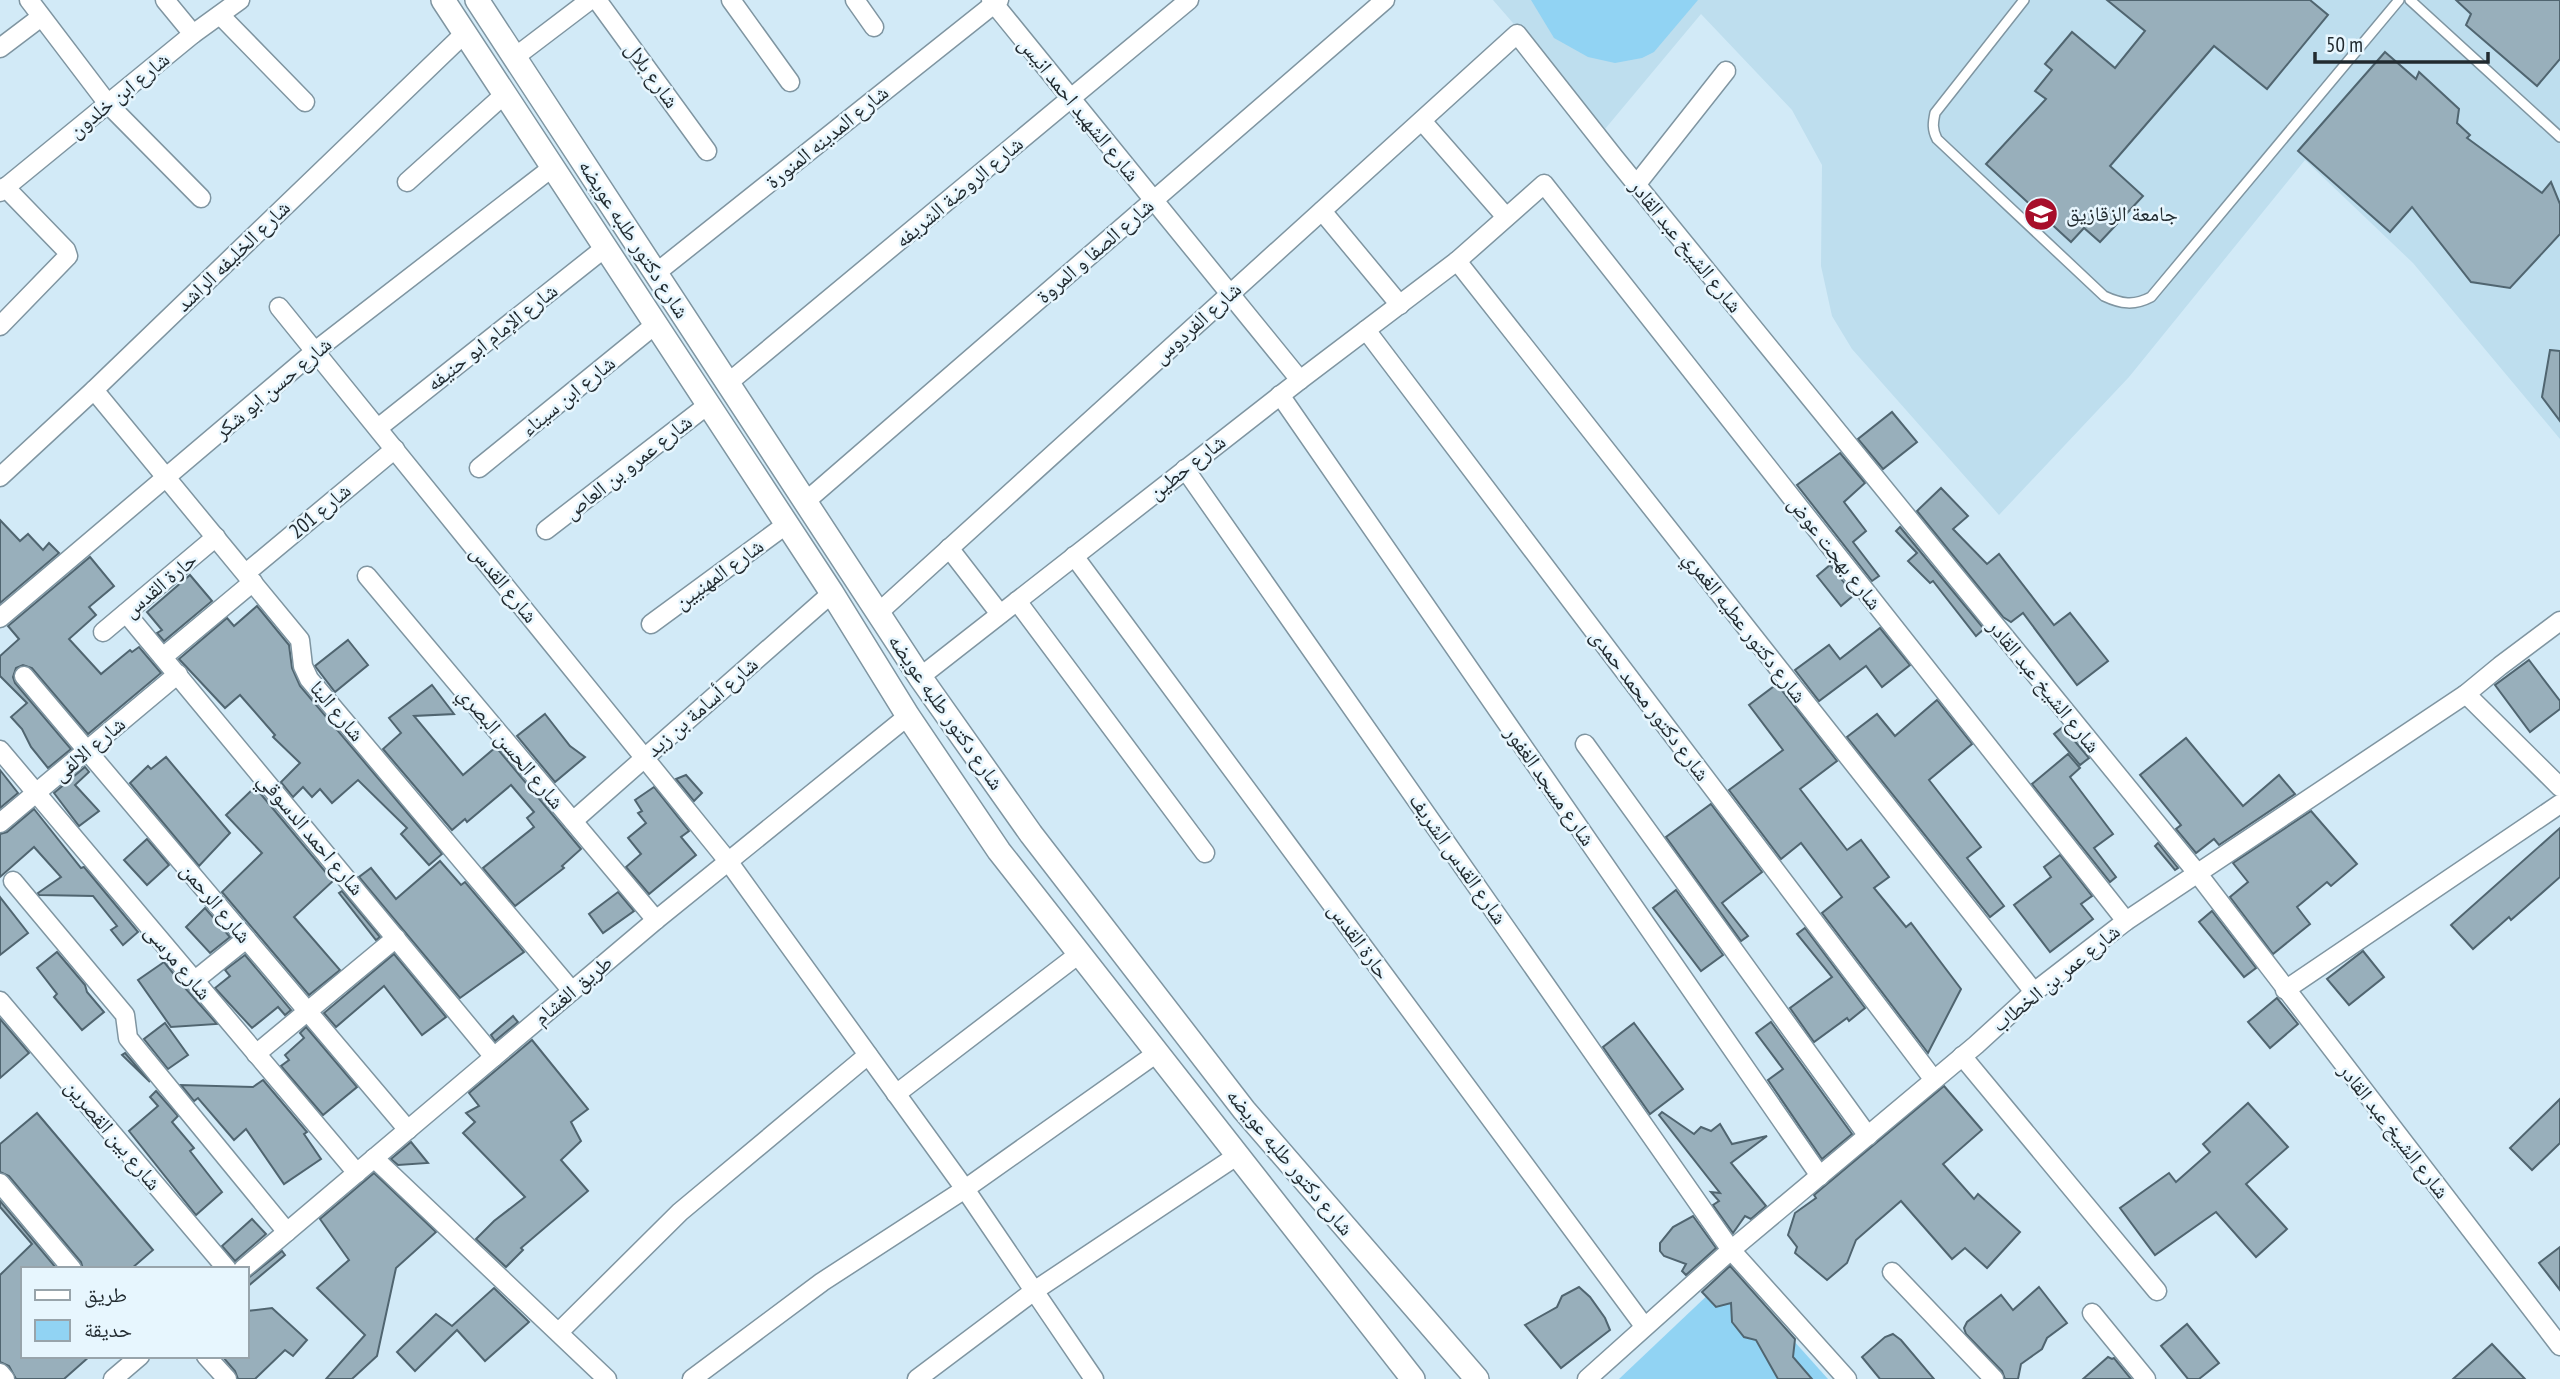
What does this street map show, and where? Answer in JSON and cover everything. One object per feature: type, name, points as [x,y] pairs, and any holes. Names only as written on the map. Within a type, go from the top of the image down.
[{"type":"street","points":[[29,0],[107,104],[201,198]]},
{"type":"street","points":[[165,0],[193,34]]},
{"type":"street","name":"شارع ابن خلدون","points":[[3,190],[193,34],[240,0]]},
{"type":"street","name":"شارع دكتور طلبه عويضه","points":[[443,0],[832,593],[908,716],[999,851],[1413,1379]]},
{"type":"street","name":"شارع دكتور طلبه عويضه","points":[[477,0],[877,613],[1031,834],[1244,1110],[1477,1379]]},
{"type":"street","points":[[515,57],[590,0]]},
{"type":"street","name":"شارع بلال","points":[[597,0],[707,151]]},
{"type":"street","points":[[731,0],[790,82]]},
{"type":"street","points":[[855,0],[874,27]]},
{"type":"street","name":"شارع الروضة الشريفه","points":[[728,383],[1189,0]]},
{"type":"street","name":"شارع الصفا و المروة","points":[[805,502],[1385,0]]},
{"type":"street","name":"شارع الشهيد احمد انيس","points":[[995,1],[1300,380]]},
{"type":"street","name":"شارع المدينه المنورة","points":[[656,273],[995,1]]},
{"type":"street","points":[[219,15],[305,102]]},
{"type":"street","points":[[0,48],[41,17]]},
{"type":"street","name":"شارع الخليفه الراشد","points":[[0,477],[465,33]]},
{"type":"street","name":"شارع الفردوس","points":[[877,613],[1517,34]]},
{"type":"street","name":"شارع الشيخ عبد القادر","points":[[1517,34],[1636,185],[2198,874],[2560,1346]]},
{"type":"street","points":[[1636,185],[1726,71]]},
{"type":"street","points":[[407,182],[505,94]]},
{"type":"street","points":[[1422,121],[1506,218]]},
{"type":"street","name":"شارع حسن ابو شكر","points":[[0,618],[315,351],[553,167]]},
{"type":"street","name":"شارع حطين","points":[[920,677],[1280,395],[1457,261],[1544,184]]},
{"type":"street","name":"شارع بهجت عوض","points":[[1544,184],[2126,921]]},
{"type":"street","points":[[0,326],[68,256],[66,250],[3,190]]},
{"type":"street","points":[[1322,211],[1400,305]]},
{"type":"street","name":"شارع الإمام ابو حنيفه","points":[[378,428],[606,247]]},
{"type":"street","name":"شارع دكتور عطيه الغمري","points":[[1457,261],[2034,992]]},
{"type":"street","name":"شارع القدس","points":[[279,307],[728,861],[965,1189],[1094,1379]]},
{"type":"street","name":"شارع ابن سيناء","points":[[479,468],[656,324]]},
{"type":"street","name":"شارع دكتور محمد حمدى","points":[[1366,330],[1934,1080]]},
{"type":"street","name":"شارع البنا","points":[[94,390],[300,640],[303,666],[309,679],[572,991]]},
{"type":"street","name":"شارع مسجد الغفور","points":[[1280,395],[1820,1177]]},
{"type":"street","name":"شارع عمرو بن العاص","points":[[546,530],[709,404]]},
{"type":"street","name":"شارع 201","points":[[163,657],[395,449]]},
{"type":"street","name":"شارع القدس الشريف","points":[[1185,469],[1731,1250],[1846,1379]]},
{"type":"street","name":"شارع المهنيين","points":[[652,624],[787,524]]},
{"type":"street","name":"حارة القدس","points":[[103,632],[216,537]]},
{"type":"street","points":[[949,548],[1000,614]]},
{"type":"street","name":"حارة القدس","points":[[1074,556],[1644,1326]]},
{"type":"street","name":"شارع الحسن البصري","points":[[367,576],[656,920]]},
{"type":"street","name":"شارع أسامة بن زيد","points":[[573,821],[832,593]]},
{"type":"street","points":[[1017,601],[1205,853]]},
{"type":"street","name":"شارع احمد الدسوقي","points":[[126,613],[494,1056]]},
{"type":"street","name":"شارع عمر بن الخطاب","points":[[1587,1379],[1731,1250],[1934,1080],[2034,992],[2126,921],[2466,694],[2560,621]]},
{"type":"street","name":"شارع الالفى","points":[[0,823],[178,674]]},
{"type":"street","name":"شارع الرحمن","points":[[24,676],[408,1130]]},
{"type":"street","points":[[2466,694],[2560,787]]},
{"type":"street","name":"طريق الغشام","points":[[245,1267],[656,920],[908,716]]},
{"type":"street","points":[[1585,744],[1868,1136]]},
{"type":"street","name":"شارع مرسى","points":[[0,750],[357,1173]]},
{"type":"street","points":[[2285,990],[2560,804]]},
{"type":"street","points":[[13,881],[125,1015],[128,1038],[287,1232]]},
{"type":"street","points":[[256,1054],[396,938]]},
{"type":"street","points":[[194,981],[246,939]]},
{"type":"street","points":[[896,1094],[1079,954]]},
{"type":"street","name":"شارع بين القصرين","points":[[0,1001],[225,1267]]},
{"type":"street","points":[[692,1379],[822,1282],[965,1189],[1157,1053]]},
{"type":"street","points":[[559,1332],[680,1212],[868,1055]]},
{"type":"street","points":[[1962,1056],[2157,1291]]},
{"type":"street","points":[[917,1379],[1034,1291],[1238,1155]]},
{"type":"street","points":[[374,1158],[607,1379]]},
{"type":"street","points":[[0,1183],[70,1267]]},
{"type":"street","points":[[1892,1272],[1994,1379]]},
{"type":"street","points":[[2092,1313],[2146,1379]]},
{"type":"street","points":[[113,1379],[138,1358]]},
{"type":"street","points":[[208,1358],[227,1379]]},
{"type":"street","points":[[0,1373],[5,1379]]},
{"type":"lane","points":[[2024,0],[1935,113],[1932,126],[1934,133],[2104,296],[2116,302],[2130,304],[2151,297],[2399,0]]},
{"type":"lane","points":[[2410,0],[2560,137]]},
{"type":"shaded area","name":"جامعة الزقازيق","points":[[1493,0],[2560,0],[2560,439],[2413,263],[2305,160],[2129,377],[1999,515],[1852,349],[1832,316],[1821,266],[1822,165],[1792,110],[1701,14],[1605,129]]},
{"type":"green space","points":[[1531,0],[1698,0],[1654,52],[1642,58],[1615,63],[1588,57],[1554,38]]},
{"type":"green space","points":[[1732,1272],[1828,1379],[1619,1379]]},
{"type":"building","points":[[2107,0],[2310,0],[2328,15],[2267,89],[2214,46],[2110,166],[2143,196],[2100,242],[2084,228],[2071,242],[1986,164],[2046,99],[2035,91],[2052,70],[2045,64],[2072,32],[2115,68],[2145,31]]},
{"type":"building","points":[[2456,0],[2560,0],[2560,59],[2537,86],[2466,25],[2471,14]]},
{"type":"building","points":[[2385,52],[2416,79],[2419,72],[2459,109],[2457,123],[2470,135],[2467,138],[2542,193],[2551,182],[2560,204],[2560,234],[2510,288],[2471,282],[2412,207],[2390,232],[2298,151]]},
{"type":"building","points":[[2550,350],[2560,351],[2560,421],[2542,397]]},
{"type":"building","points":[[1892,412],[1917,442],[1883,469],[1858,439]]},
{"type":"building","points":[[1840,453],[1865,483],[1844,502],[1866,531],[1853,542],[1879,576],[1872,581],[1797,485]]},
{"type":"building","points":[[1941,488],[1968,516],[1953,529],[1987,564],[1999,554],[2054,625],[2070,613],[2108,661],[2077,685],[2023,613],[2011,622],[2003,617],[1917,511]]},
{"type":"building","points":[[0,520],[20,541],[28,534],[43,550],[49,543],[59,553],[0,603]]},
{"type":"building","points":[[1900,527],[1984,629],[1976,636],[1933,581],[1930,583],[1908,561],[1917,553],[1896,531]]},
{"type":"building","points":[[90,557],[114,586],[89,607],[96,615],[69,639],[101,674],[130,650],[132,652],[139,647],[161,673],[88,734],[32,668],[23,665],[16,668],[13,677],[15,683],[71,749],[48,768],[11,717],[27,703],[0,676],[0,656],[19,639],[8,626]]},
{"type":"building","points":[[1830,565],[1854,595],[1841,606],[1817,576]]},
{"type":"building","points":[[190,575],[212,601],[164,641],[157,633],[162,630],[147,612]]},
{"type":"building","points":[[257,606],[289,645],[292,668],[300,686],[442,854],[429,865],[401,834],[407,828],[358,780],[332,803],[320,789],[312,797],[303,787],[293,797],[281,782],[300,763],[273,737],[275,735],[240,695],[225,708],[179,659],[227,618],[234,626]]},
{"type":"building","points":[[1880,628],[1910,665],[1882,687],[1866,666],[1819,701],[1795,670],[1829,645],[1840,659]]},
{"type":"building","points":[[348,640],[368,665],[335,692],[315,666]]},
{"type":"building","points":[[2529,660],[2560,701],[2560,709],[2530,732],[2495,685]]},
{"type":"building","points":[[1777,684],[1837,761],[1800,789],[1847,850],[1861,840],[1889,877],[1874,888],[1906,927],[1911,923],[1961,989],[1928,1053],[1822,913],[1842,897],[1801,843],[1781,859],[1729,790],[1783,750],[1749,705]]},
{"type":"building","points":[[432,685],[454,714],[414,716],[463,775],[496,747],[581,849],[562,866],[564,868],[515,906],[483,868],[534,827],[527,818],[534,812],[511,785],[467,822],[465,819],[452,830],[383,749],[401,733],[389,718]]},
{"type":"building","points":[[1937,700],[1972,744],[1929,780],[1981,847],[1967,858],[2004,906],[1990,917],[1847,737],[1877,714],[1895,736]]},
{"type":"building","points":[[545,714],[570,746],[585,757],[555,782],[517,736]]},
{"type":"building","points":[[2063,727],[2089,758],[2080,765],[2054,734]]},
{"type":"building","points":[[2186,738],[2243,806],[2279,775],[2295,794],[2219,845],[2214,839],[2196,853],[2176,829],[2181,825],[2140,775]]},
{"type":"building","points":[[2068,754],[2080,768],[2070,777],[2113,834],[2094,848],[2116,877],[2110,882],[2032,784]]},
{"type":"building","points":[[166,757],[230,833],[199,866],[130,783],[148,766],[151,769]]},
{"type":"building","points":[[85,767],[89,772],[75,785],[99,811],[79,826],[54,793]]},
{"type":"building","points":[[0,770],[18,793],[0,808]]},
{"type":"building","points":[[686,775],[702,793],[694,801],[676,779]]},
{"type":"building","points":[[255,787],[333,881],[294,917],[340,970],[309,995],[222,892],[262,853],[226,815]]},
{"type":"building","points":[[654,787],[689,831],[681,837],[696,855],[649,894],[626,867],[641,854],[628,838],[646,823],[638,813],[642,811],[635,800]]},
{"type":"building","points":[[1711,804],[1762,872],[1722,903],[1748,936],[1741,941],[1666,837]]},
{"type":"building","points":[[34,809],[81,868],[84,867],[138,932],[123,945],[111,930],[117,926],[93,896],[39,895],[38,893],[61,877],[34,847],[0,877],[0,834],[7,832]]},
{"type":"building","points":[[2311,811],[2357,864],[2331,886],[2327,882],[2297,907],[2310,924],[2273,954],[2230,897],[2248,882],[2233,863]]},
{"type":"building","points":[[2560,828],[2560,877],[2473,949],[2451,925]]},
{"type":"building","points":[[147,839],[169,865],[147,885],[124,860]]},
{"type":"building","points":[[2158,843],[2178,868],[2175,870],[2155,846]]},
{"type":"building","points":[[2060,855],[2092,896],[2081,904],[2093,919],[2050,952],[2014,905],[2051,877],[2044,867]]},
{"type":"building","points":[[440,861],[461,885],[465,882],[524,952],[460,998],[359,877],[371,868],[396,899]]},
{"type":"building","points":[[1676,890],[1723,955],[1701,971],[1653,908]]},
{"type":"building","points":[[342,891],[380,937],[376,940],[339,893]]},
{"type":"building","points":[[618,892],[634,911],[603,933],[589,914]]},
{"type":"building","points":[[0,897],[28,933],[0,955]]},
{"type":"building","points":[[205,908],[230,937],[210,953],[186,927]]},
{"type":"building","points":[[2212,911],[2256,968],[2244,977],[2199,922]]},
{"type":"building","points":[[1805,928],[1865,1008],[1814,1042],[1790,1008],[1832,977],[1797,934]]},
{"type":"building","points":[[2363,951],[2384,977],[2349,1005],[2327,979]]},
{"type":"building","points":[[57,952],[104,1012],[82,1030],[54,997],[57,994],[37,968]]},
{"type":"building","points":[[394,954],[446,1017],[422,1035],[384,986],[336,1027],[324,1013]]},
{"type":"building","points":[[245,955],[291,1010],[285,1015],[278,1007],[252,1028],[215,988],[230,976],[225,970]]},
{"type":"building","points":[[164,962],[217,1024],[171,1027],[138,980]]},
{"type":"building","points":[[2277,998],[2298,1024],[2270,1048],[2248,1022]]},
{"type":"building","points":[[513,1016],[518,1022],[495,1041],[491,1035]]},
{"type":"building","points":[[0,1019],[29,1053],[0,1078]]},
{"type":"building","points":[[1771,1022],[1852,1134],[1822,1159],[1768,1080],[1783,1069],[1756,1033]]},
{"type":"building","points":[[165,1023],[188,1055],[168,1069],[144,1039]]},
{"type":"building","points":[[1634,1023],[1683,1089],[1650,1114],[1603,1047]]},
{"type":"building","points":[[306,1027],[357,1087],[323,1115],[281,1066],[289,1060],[285,1055],[304,1038],[300,1033]]},
{"type":"building","points":[[532,1040],[588,1109],[571,1122],[581,1141],[561,1160],[588,1191],[521,1248],[523,1250],[506,1267],[476,1239],[525,1197],[463,1133],[475,1122],[466,1113],[479,1106],[469,1093]]},
{"type":"building","points":[[125,1053],[150,1082],[122,1055]]},
{"type":"building","points":[[263,1080],[307,1132],[304,1134],[321,1159],[284,1184],[246,1129],[234,1140],[198,1098],[194,1101],[181,1085],[253,1087]]},
{"type":"building","points":[[1944,1086],[1982,1130],[1943,1164],[1974,1199],[1978,1194],[2020,1232],[1987,1268],[1965,1248],[1952,1259],[1901,1201],[1856,1240],[1847,1263],[1827,1280],[1795,1253],[1797,1247],[1788,1235],[1795,1213],[1816,1198],[1814,1195]]},
{"type":"building","points":[[156,1091],[178,1116],[172,1122],[194,1148],[190,1151],[222,1192],[196,1215],[129,1131],[158,1106],[150,1097]]},
{"type":"building","points":[[2560,1099],[2560,1143],[2532,1170],[2510,1148]]},
{"type":"building","points":[[2248,1103],[2288,1147],[2246,1184],[2287,1229],[2256,1257],[2216,1212],[2155,1255],[2120,1208],[2169,1173],[2176,1182],[2210,1152],[2203,1144]]},
{"type":"building","points":[[1662,1112],[1694,1134],[1701,1127],[1711,1131],[1720,1124],[1732,1144],[1767,1136],[1731,1163],[1766,1206],[1751,1219],[1745,1216],[1733,1233],[1713,1205],[1719,1201],[1711,1192],[1720,1193],[1659,1115]]},
{"type":"building","points":[[37,1113],[153,1250],[133,1267],[82,1267],[9,1176],[0,1172],[0,1144]]},
{"type":"building","points":[[411,1142],[428,1163],[398,1165],[391,1159]]},
{"type":"building","points":[[374,1173],[436,1232],[396,1268],[377,1356],[352,1379],[326,1379],[365,1335],[317,1288],[349,1260],[320,1219]]},
{"type":"building","points":[[0,1201],[55,1267],[21,1267],[21,1358],[88,1358],[64,1379],[16,1379],[9,1366],[0,1362],[0,1275],[32,1244],[0,1207]]},
{"type":"building","points":[[1693,1216],[1716,1248],[1686,1275],[1682,1271],[1686,1264],[1664,1256],[1660,1251],[1660,1243],[1673,1227]]},
{"type":"building","points":[[252,1219],[266,1234],[235,1261],[222,1246]]},
{"type":"building","points":[[2560,1247],[2560,1290],[2539,1263]]},
{"type":"building","points":[[282,1251],[285,1255],[248,1286],[248,1278]]},
{"type":"building","points":[[1730,1266],[1795,1339],[1793,1357],[1812,1379],[1778,1379],[1756,1340],[1744,1337],[1732,1322],[1731,1303],[1716,1307],[1702,1292]]},
{"type":"building","points":[[1579,1287],[1590,1297],[1610,1330],[1561,1368],[1525,1325],[1557,1307],[1562,1296]]},
{"type":"building","points":[[2039,1287],[2067,1323],[2047,1338],[2042,1349],[2021,1364],[2018,1379],[2005,1379],[2002,1371],[1966,1334],[1964,1328],[1967,1322],[2001,1295],[2013,1310]]},
{"type":"building","points":[[494,1288],[529,1322],[485,1361],[457,1330],[415,1371],[397,1352],[436,1314],[452,1326]]},
{"type":"building","points":[[272,1308],[307,1340],[293,1356],[285,1350],[255,1379],[238,1379],[224,1358],[248,1358],[248,1311]]},
{"type":"building","points":[[2187,1324],[2219,1363],[2199,1379],[2188,1379],[2161,1346]]},
{"type":"building","points":[[1893,1334],[1934,1379],[1880,1379],[1862,1357],[1885,1337]]},
{"type":"building","points":[[2492,1344],[2525,1379],[2453,1379]]},
{"type":"building","points":[[2108,1357],[2114,1358],[2131,1379],[2083,1379]]},
{"type":"place","name":"جامعة الزقازيق","points":[[2041,214]]}]
